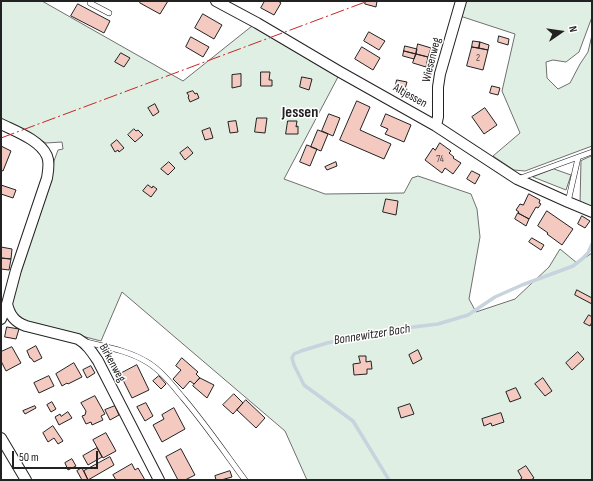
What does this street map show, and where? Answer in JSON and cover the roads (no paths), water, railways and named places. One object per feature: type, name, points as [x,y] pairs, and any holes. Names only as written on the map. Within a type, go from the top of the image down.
[{"type":"street","name":"Altjessen","points":[[216,1],[257,22],[340,72],[436,126],[517,179],[592,212]]},
{"type":"street","name":"Wiesenweg","points":[[436,126],[438,117],[437,103],[439,80],[461,1]]},
{"type":"street","points":[[1,124],[30,139],[42,149],[47,157],[49,169],[48,178],[16,270],[7,304],[1,319]]},
{"type":"street","name":"Birkenweg","points":[[7,304],[8,311],[12,318],[19,323],[78,339],[83,342],[92,352],[159,480]]},
{"type":"street","points":[[1,438],[26,480]]},
{"type":"lane","points":[[90,1],[90,3],[109,13]]},
{"type":"lane","points":[[517,179],[592,152]]},
{"type":"lane","points":[[568,202],[578,158]]},
{"type":"lane","points":[[83,342],[113,348],[133,355],[160,371],[201,420],[245,480]]},
{"type":"waterway","name":"Bonnewitzer Bach","points":[[389,480],[353,421],[304,385],[294,365],[292,358],[294,354],[327,343],[389,330],[438,324],[468,315],[495,297],[573,266],[588,253],[592,244]]},
{"type":"district","name":"Jessen","points":[[300,113]]}]
